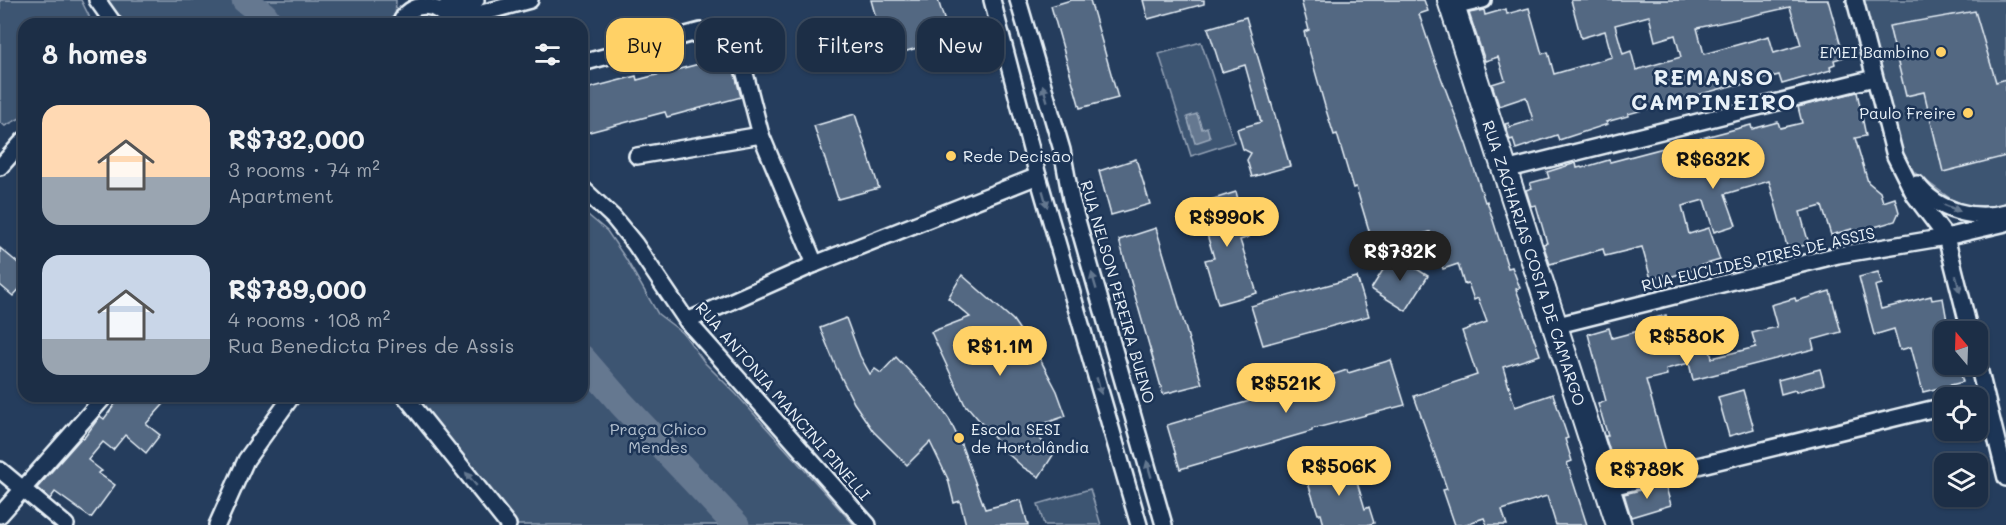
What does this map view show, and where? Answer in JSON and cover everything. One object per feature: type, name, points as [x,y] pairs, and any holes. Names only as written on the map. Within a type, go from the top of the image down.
[{"type":"main road","name":"RUA ZACHARIAS COSTA DE CAMARGO","points":[[1451,4],[1619,525]]},
{"type":"street","points":[[97,0],[110,18]]},
{"type":"street","points":[[448,18],[476,0]]},
{"type":"street","points":[[450,18],[530,0]]},
{"type":"street","points":[[992,0],[1038,176],[1138,525]]},
{"type":"street","name":"RUA NELSON PEREIRA BUENO","points":[[1018,0],[1062,150],[1071,199],[1164,525]]},
{"type":"street","points":[[1451,4],[1483,0]]},
{"type":"street","points":[[1856,0],[1895,156],[1916,196],[1946,237],[1967,321]]},
{"type":"street","points":[[404,18],[415,4],[432,6],[445,18]]},
{"type":"street","points":[[588,61],[701,32],[720,33],[737,44],[761,135],[815,264]]},
{"type":"street","points":[[1504,170],[1874,78]]},
{"type":"street","points":[[637,156],[761,135]]},
{"type":"street","points":[[0,167],[18,147]]},
{"type":"street","points":[[1895,156],[1923,193],[1938,203],[1956,211],[2001,219]]},
{"type":"street","points":[[687,321],[815,264],[1038,176]]},
{"type":"street","name":"RUA ANTONIA MANCINI PINELLI","points":[[588,194],[613,217],[628,235],[687,321],[868,525]]},
{"type":"street","name":"RUA EUCLIDES PIRES DE ASSIS","points":[[1554,326],[1838,255],[1946,237],[2001,219]]},
{"type":"street","points":[[0,515],[100,402]]},
{"type":"street","points":[[217,525],[246,460],[288,402]]},
{"type":"street","points":[[410,402],[508,525]]},
{"type":"street","points":[[1607,488],[1934,408]]},
{"type":"street","points":[[1988,417],[2006,478]]},
{"type":"street","points":[[0,470],[22,491],[66,525]]},
{"type":"green space","points":[[0,0],[81,0],[89,18],[18,18],[18,119],[5,126],[0,122]]},
{"type":"green space","points":[[102,0],[396,0],[395,18],[116,18]]},
{"type":"green space","points":[[1863,0],[2006,0],[2006,207],[1965,205],[1951,199],[1914,172],[1894,138]]},
{"type":"green space","points":[[1201,42],[1234,142],[1191,156],[1159,54]]},
{"type":"green space","name":"Praça Chico Mendes","points":[[588,215],[607,231],[658,314],[683,333],[705,363],[736,394],[854,525],[513,525],[415,402],[588,402]]},
{"type":"green space","points":[[1090,489],[1101,525],[1044,525],[1038,504]]},
{"type":"shaded area","points":[[1197,114],[1202,129],[1207,127],[1210,138],[1195,143],[1187,117]]},
{"type":"building","points":[[871,0],[938,0],[944,18],[917,18],[917,48],[905,52],[905,18],[876,18]]},
{"type":"building","points":[[1071,0],[1090,0],[1118,98],[1080,108],[1051,6]]},
{"type":"building","points":[[1143,0],[1204,0],[1204,4],[1148,19]]},
{"type":"building","points":[[1301,0],[1424,0],[1428,11],[1419,14],[1485,202],[1487,201],[1508,268],[1512,267],[1520,288],[1516,289],[1540,355],[1503,367],[1515,407],[1553,394],[1568,438],[1565,439],[1572,461],[1567,463],[1587,525],[1556,525],[1547,496],[1502,510],[1507,525],[1487,525],[1484,518],[1463,525],[1455,525],[1443,490],[1447,489],[1414,396],[1477,375],[1462,331],[1487,322],[1478,298],[1474,300],[1468,283],[1464,284],[1458,264],[1443,269],[1430,232],[1374,247],[1356,187],[1353,188],[1337,134],[1334,135],[1326,110],[1304,32],[1309,30]]},
{"type":"building","points":[[1571,0],[1828,0],[1844,57],[1834,60],[1835,64],[1830,66],[1831,70],[1782,84],[1779,75],[1737,86],[1738,84],[1628,114],[1628,116],[1606,122],[1608,124],[1559,140],[1557,135],[1516,149],[1513,139],[1510,140],[1505,124],[1509,123],[1510,127],[1533,120],[1526,97],[1499,106],[1492,84],[1505,80],[1498,57],[1485,61],[1469,13],[1484,10],[1485,15],[1506,9],[1507,14],[1529,8],[1542,54],[1548,52],[1554,74],[1612,57],[1605,31],[1581,38]],"holes":[[[1790,7],[1801,45],[1774,53],[1769,36],[1704,54],[1697,28]],[[1649,16],[1655,41],[1675,35],[1681,57],[1636,70],[1631,51],[1623,54],[1615,25]]]},
{"type":"building","points":[[1975,11],[1996,82],[2006,79],[2006,156],[1943,172],[1924,92],[1906,96],[1889,26]]},
{"type":"building","points":[[1246,17],[1290,166],[1252,177],[1247,160],[1251,153],[1243,149],[1237,129],[1261,122],[1245,65],[1222,72],[1208,28]]},
{"type":"building","points":[[696,65],[696,72],[734,72],[741,97],[667,117],[665,112],[588,132],[588,88],[636,76],[637,80],[668,72],[684,72],[684,68]]},
{"type":"building","points":[[1857,92],[1866,136],[1855,138],[1868,182],[1880,192],[1883,202],[1895,198],[1899,212],[1895,221],[1854,233],[1852,229],[1831,235],[1822,206],[1800,212],[1809,244],[1788,250],[1769,181],[1725,194],[1736,225],[1714,232],[1704,200],[1682,206],[1689,234],[1709,228],[1720,260],[1699,266],[1700,268],[1666,278],[1664,275],[1651,279],[1642,247],[1605,256],[1603,249],[1550,264],[1543,244],[1547,243],[1536,205],[1531,206],[1526,190],[1532,188],[1530,183],[1549,178],[1547,172],[1576,163],[1577,168],[1582,168],[1609,160],[1610,162],[1751,125],[1752,129],[1778,122],[1780,128],[1802,123],[1798,107]]},
{"type":"building","points":[[855,114],[879,188],[838,199],[814,126]]},
{"type":"building","points":[[1136,159],[1150,204],[1111,215],[1099,171]]},
{"type":"building","points":[[1236,192],[1249,237],[1240,240],[1257,293],[1218,304],[1205,260],[1214,258],[1198,204]]},
{"type":"building","points":[[1156,228],[1202,384],[1163,394],[1119,240]]},
{"type":"building","points":[[0,248],[18,263],[18,291],[13,296],[0,285]]},
{"type":"building","points":[[1393,254],[1428,276],[1406,311],[1371,289]]},
{"type":"building","points":[[1878,272],[1882,284],[1875,286],[1881,309],[1931,296],[1932,300],[1943,298],[1947,321],[1934,321],[1934,375],[1961,375],[1963,382],[1934,387],[1934,389],[1923,392],[1911,347],[1900,350],[1894,329],[1874,335],[1859,277]]},
{"type":"building","points":[[962,275],[1013,320],[1041,361],[1057,391],[1066,416],[1028,429],[1055,452],[1039,477],[1007,453],[966,407],[931,332],[970,317],[948,298]]},
{"type":"building","points":[[1357,277],[1369,316],[1263,345],[1251,306]]},
{"type":"building","points":[[1830,291],[1841,332],[1812,340],[1814,349],[1693,380],[1689,363],[1666,369],[1667,375],[1646,380],[1667,455],[1616,470],[1598,404],[1606,401],[1588,334],[1609,328],[1612,338],[1657,326],[1655,318],[1666,315],[1670,330],[1702,321],[1712,358],[1756,347],[1752,333],[1777,327],[1771,305],[1795,298],[1796,301]]},
{"type":"building","points":[[846,318],[860,356],[870,374],[875,369],[881,373],[896,357],[931,394],[949,419],[961,444],[985,509],[1021,500],[1028,525],[966,525],[960,501],[954,503],[948,479],[930,442],[907,465],[873,431],[854,403],[820,328]]},
{"type":"building","points":[[1391,360],[1405,405],[1312,429],[1312,431],[1180,469],[1167,425],[1347,370],[1348,373]]},
{"type":"building","points":[[1820,369],[1824,384],[1781,394],[1778,380]]},
{"type":"building","points":[[1743,390],[1754,429],[1729,436],[1718,397]]},
{"type":"building","points":[[117,402],[166,402],[146,424],[160,435],[146,453],[125,435],[113,450],[103,442],[88,460],[102,471],[98,473],[115,485],[91,518],[55,492],[50,499],[37,488],[82,437],[84,438],[100,416],[104,419]]},
{"type":"building","points":[[1351,462],[1365,509],[1369,507],[1374,523],[1324,525],[1306,477]]},
{"type":"building","points":[[1665,484],[1671,505],[1631,517],[1624,494]]},
{"type":"waterway","points":[[245,0],[266,18]]},
{"type":"waterway","points":[[588,365],[736,525]]},
{"type":"place","name":"EMEI Bambino","points":[[1941,52]]},
{"type":"place","name":"Paulo Freire","points":[[1968,113]]},
{"type":"place","name":"Rede Decisão","points":[[951,156]]},
{"type":"place","name":"Escola SESI de Hortolândia","points":[[959,438]]},
{"type":"district","name":"REMANSO CAMPINEIRO","points":[[1714,90]]}]
